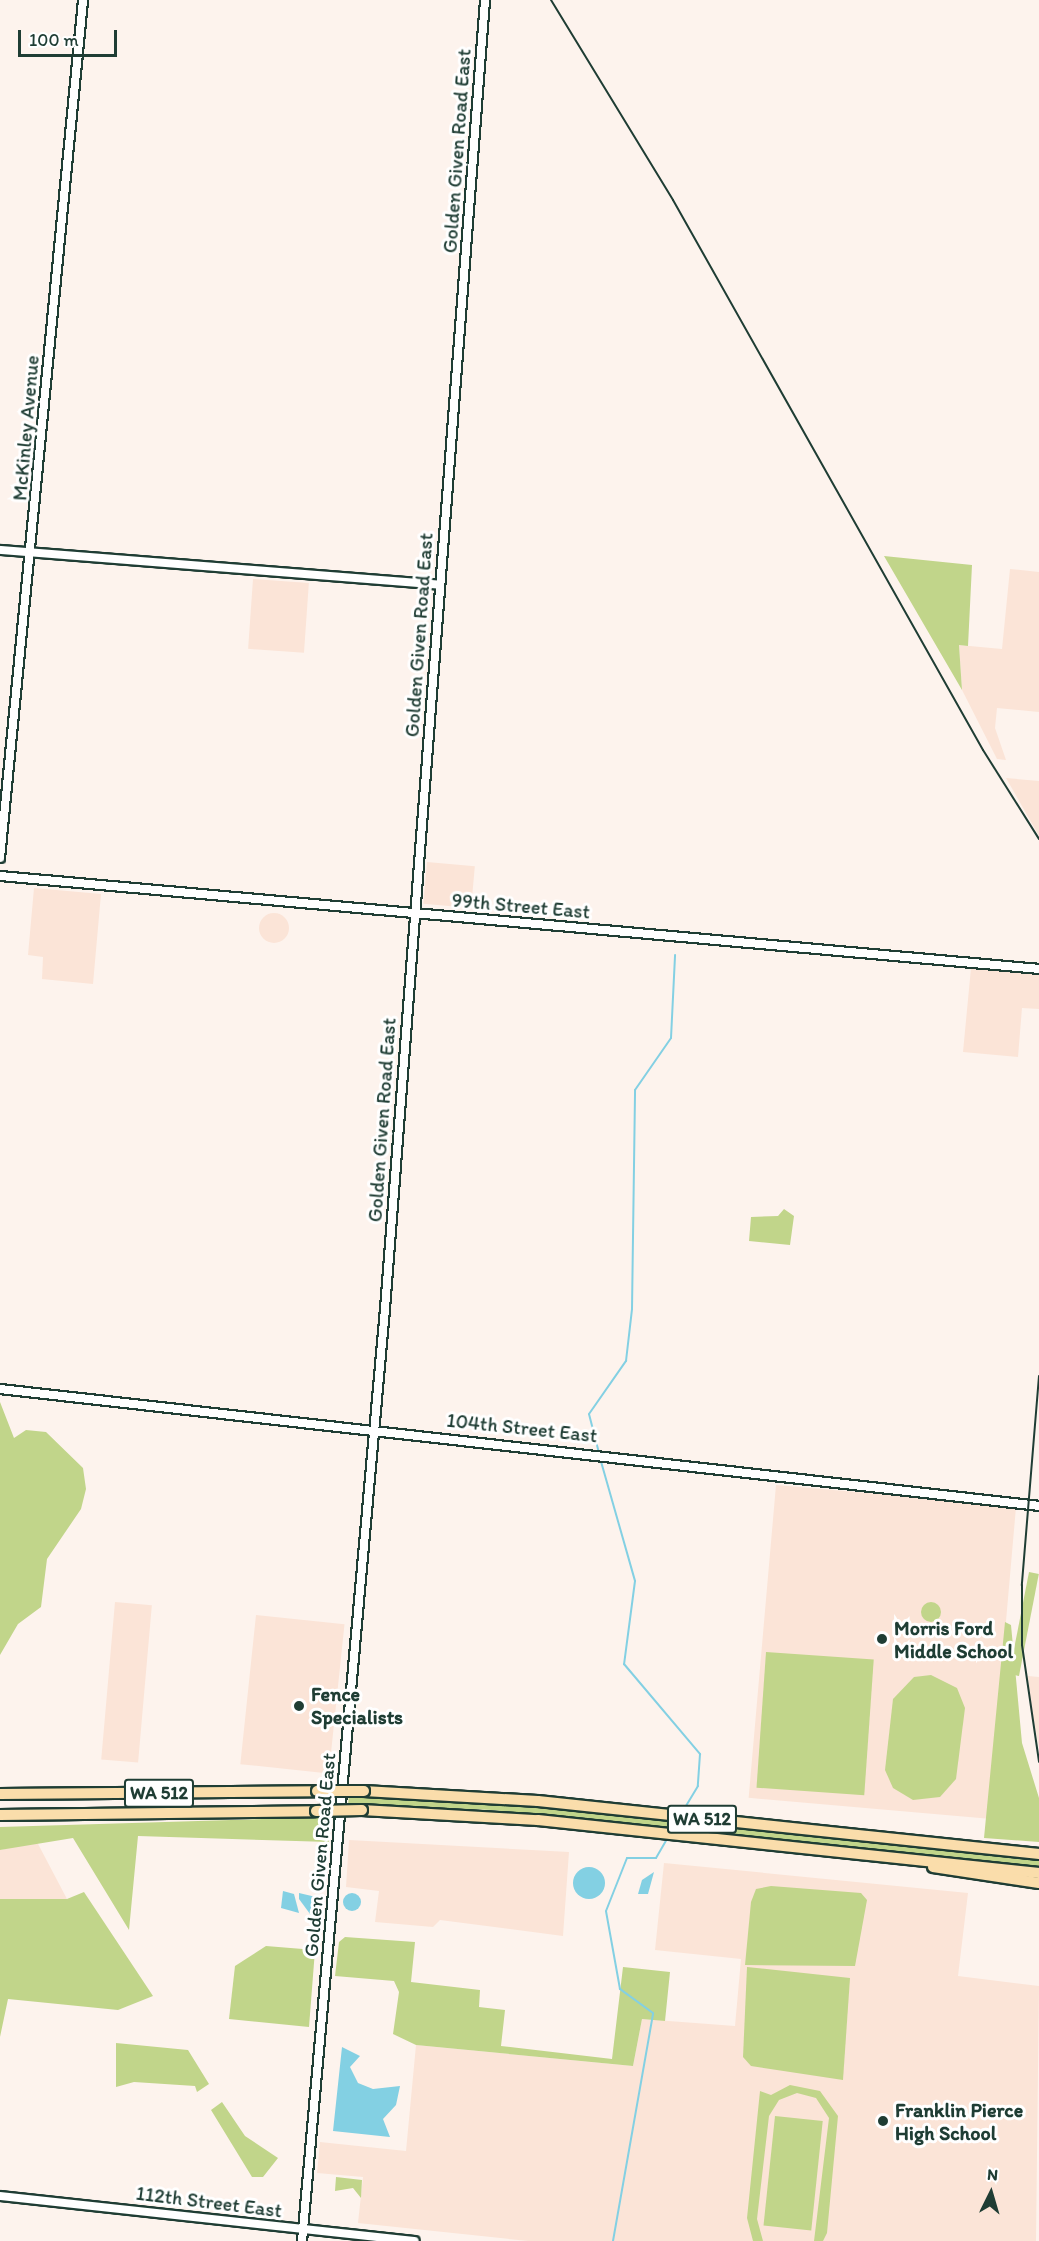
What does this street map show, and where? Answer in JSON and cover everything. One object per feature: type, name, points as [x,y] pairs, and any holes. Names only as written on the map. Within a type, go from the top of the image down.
[{"type":"highway","name":"WA 512","points":[[0,1794],[364,1791],[476,1796],[1039,1854]]},
{"type":"highway","name":"WA 512","points":[[0,1815],[362,1810],[538,1820],[1039,1873]]},
{"type":"highway","points":[[897,1839],[1039,1848]]},
{"type":"highway","points":[[895,1858],[955,1873],[1039,1883]]},
{"type":"street","name":"McKinley Avenue","points":[[0,858],[83,0]]},
{"type":"street","name":"Golden Given Road East","points":[[302,2241],[375,1428],[485,0]]},
{"type":"street","points":[[0,550],[440,585]]},
{"type":"street","name":"99th Street East","points":[[0,876],[1039,969]]},
{"type":"street","name":"104th Street East","points":[[0,1389],[375,1428],[1039,1506]]},
{"type":"street","name":"112th Street East","points":[[0,2196],[415,2241]]},
{"type":"shaded area","points":[[1010,569],[1039,572],[1039,712],[997,708],[995,728],[1006,760],[997,759],[962,690],[959,645],[1002,649]]},
{"type":"shaded area","points":[[253,579],[309,583],[304,653],[248,649]]},
{"type":"shaded area","points":[[1006,778],[1039,781],[1039,836]]},
{"type":"shaded area","points":[[427,862],[475,866],[471,908],[423,904]]},
{"type":"shaded area","points":[[34,888],[101,894],[93,984],[42,979],[43,957],[28,955]]},
{"type":"shaded area","points":[[274,913],[285,917],[289,928],[285,939],[274,943],[263,939],[259,928],[263,917]]},
{"type":"shaded area","points":[[971,968],[1039,974],[1039,1009],[1022,1008],[1018,1057],[963,1052]]},
{"type":"shaded area","name":"Morris Ford Middle School","points":[[776,1485],[1016,1506],[989,1819],[749,1798]]},
{"type":"shaded area","points":[[115,1602],[152,1605],[138,1763],[101,1759]]},
{"type":"shaded area","points":[[256,1615],[345,1624],[329,1773],[240,1764]]},
{"type":"shaded area","points":[[1028,1676],[1039,1677],[1039,1748],[1030,1699]]},
{"type":"shaded area","points":[[349,1840],[569,1852],[563,1936],[440,1920],[433,1927],[375,1922],[379,1891],[346,1887]]},
{"type":"shaded area","points":[[37,1842],[67,1899],[0,1899],[0,1850]]},
{"type":"shaded area","points":[[664,1863],[968,1893],[958,1976],[1039,1986],[1036,2241],[528,2241],[358,2223],[363,2177],[317,2173],[320,2142],[406,2151],[416,2045],[633,2066],[642,2019],[735,2026],[741,1959],[655,1950]]},
{"type":"green space","points":[[884,556],[972,565],[968,646],[959,645],[962,690]]},
{"type":"green space","points":[[784,1209],[794,1216],[790,1245],[749,1241],[751,1217],[778,1216]]},
{"type":"green space","points":[[0,1402],[14,1438],[26,1430],[46,1432],[83,1468],[86,1489],[81,1509],[47,1559],[41,1607],[18,1624],[0,1655]]},
{"type":"green space","points":[[1029,1572],[1039,1574],[1019,1676],[1009,1674]]},
{"type":"green space","points":[[931,1602],[938,1605],[941,1612],[938,1619],[931,1622],[924,1619],[921,1612],[924,1605]]},
{"type":"green space","points":[[1005,1622],[1011,1625],[1022,1743],[1039,1798],[1039,1842],[984,1838]]},
{"type":"green space","points":[[766,1652],[874,1660],[864,1795],[757,1788]]},
{"type":"green space","points":[[931,1675],[957,1688],[965,1708],[956,1779],[940,1797],[913,1800],[893,1788],[885,1770],[893,1699],[914,1677]]},
{"type":"green space","points":[[349,1796],[487,1802],[1039,1859],[1039,1867],[492,1810],[348,1804]]},
{"type":"green space","points":[[330,1817],[329,1842],[138,1836],[129,1930],[73,1838],[0,1850],[0,1827]]},
{"type":"green space","points":[[771,1886],[861,1893],[867,1900],[855,1966],[745,1965],[751,1902],[756,1889]]},
{"type":"green space","points":[[84,1892],[153,1996],[118,2010],[8,1999],[0,2037],[0,1899],[67,1899]]},
{"type":"green space","points":[[345,1937],[415,1942],[411,1982],[480,1990],[479,2007],[505,2010],[501,2046],[612,2059],[623,1967],[670,1972],[665,2021],[642,2019],[633,2066],[416,2045],[393,2034],[399,1992],[394,1981],[335,1976],[339,1942]]},
{"type":"green space","points":[[266,1946],[315,1950],[309,2027],[229,2019],[235,1966]]},
{"type":"green space","points":[[747,1967],[850,1978],[843,2080],[751,2066],[743,2057]]},
{"type":"green space","points":[[116,2043],[188,2050],[209,2084],[197,2092],[195,2086],[134,2082],[116,2087]]},
{"type":"green space","points":[[790,2085],[820,2091],[838,2116],[827,2233],[823,2241],[814,2241],[829,2118],[816,2098],[797,2093],[779,2100],[769,2116],[757,2219],[763,2241],[753,2241],[747,2218],[760,2091],[771,2095]]},
{"type":"green space","points":[[222,2102],[245,2136],[278,2158],[263,2177],[252,2177],[211,2110]]},
{"type":"green space","points":[[775,2116],[823,2121],[811,2230],[764,2225]]},
{"type":"green space","points":[[336,2177],[362,2180],[361,2198],[353,2188],[335,2191]]},
{"type":"water","points":[[589,1867],[600,1872],[605,1883],[600,1894],[589,1899],[578,1894],[573,1883],[578,1872]]},
{"type":"water","points":[[654,1872],[648,1894],[638,1894],[642,1880]]},
{"type":"water","points":[[283,1891],[294,1894],[299,1913],[281,1908]]},
{"type":"water","points":[[299,1893],[316,1897],[313,1918],[299,1899]]},
{"type":"water","points":[[352,1893],[358,1896],[361,1902],[358,1908],[352,1911],[346,1908],[343,1902],[346,1896]]},
{"type":"water","points":[[342,2047],[360,2056],[350,2067],[358,2083],[373,2089],[400,2086],[396,2105],[383,2119],[390,2137],[333,2131]]},
{"type":"waterway","points":[[599,1453],[589,1414],[626,1361],[632,1309],[635,1090],[671,1038],[675,955]]},
{"type":"waterway","points":[[600,1458],[635,1581],[624,1664],[700,1754],[698,1786],[683,1811]]},
{"type":"waterway","points":[[673,1829],[679,1819]]},
{"type":"waterway","points":[[613,2241],[653,2013],[620,1989],[606,1911],[627,1858],[656,1858],[668,1837]]},
{"type":"railway","points":[[551,0],[673,200],[983,750],[1039,839]]},
{"type":"railway","points":[[1039,1376],[1022,1585],[1022,1645],[1039,1762]]},
{"type":"place","name":"Morris Ford Middle School","points":[[882,1639]]},
{"type":"place","name":"Fence Specialists","points":[[299,1706]]},
{"type":"place","name":"Franklin Pierce High School","points":[[883,2121]]}]
